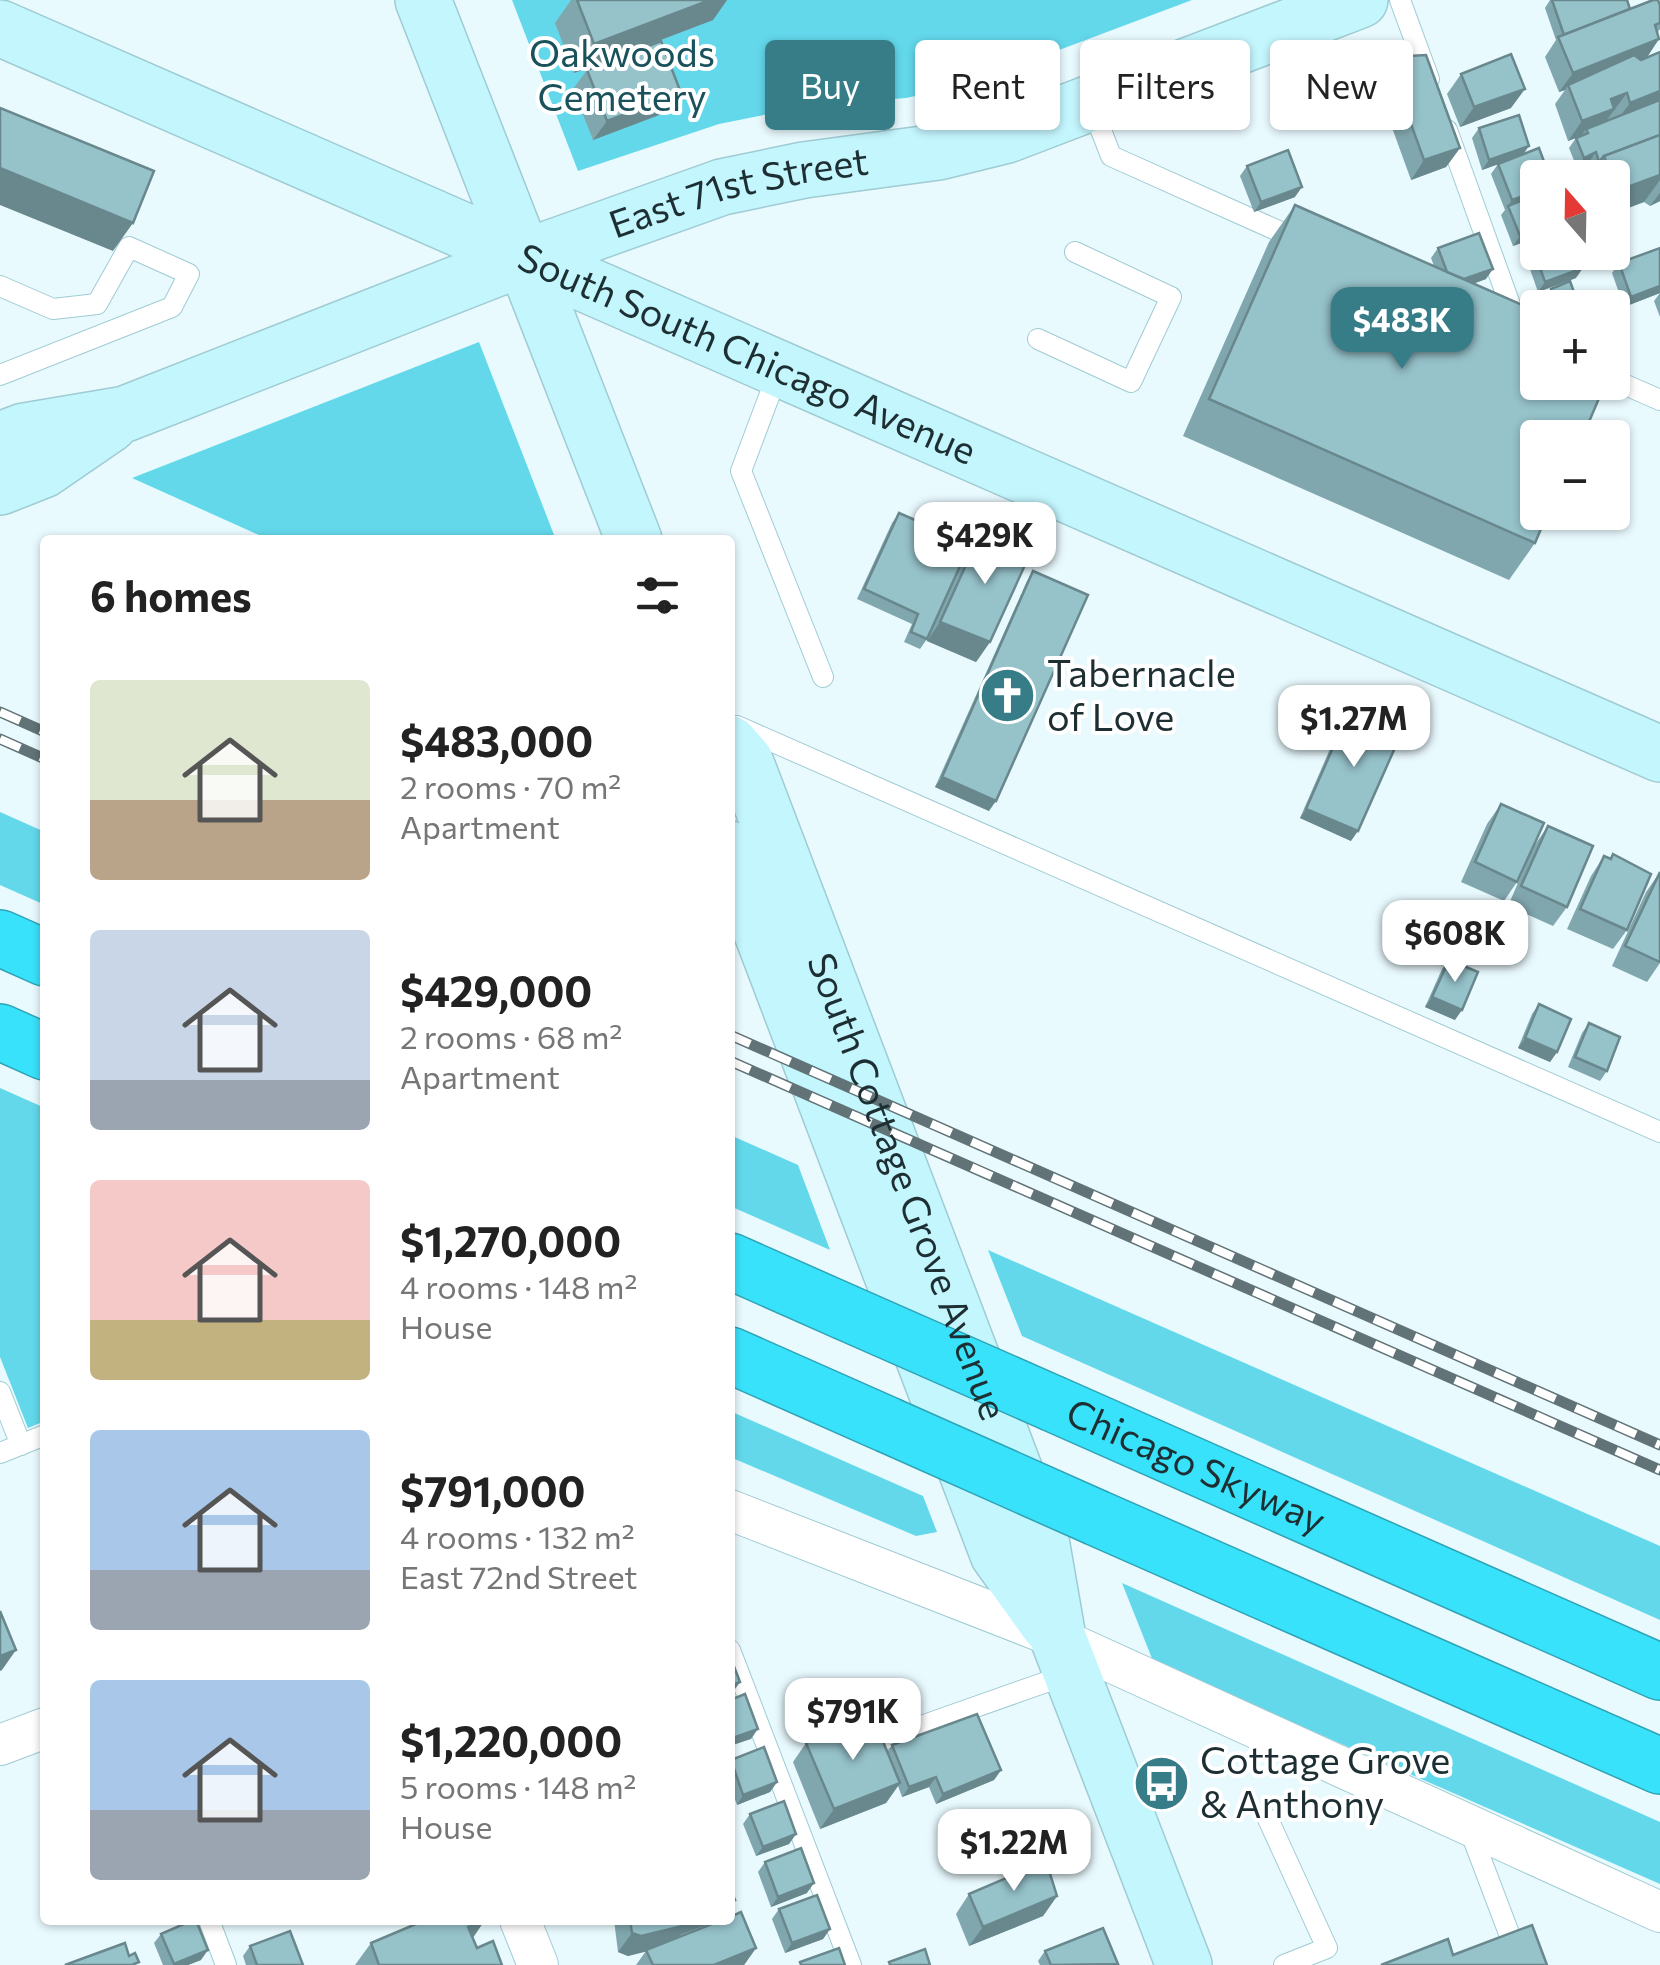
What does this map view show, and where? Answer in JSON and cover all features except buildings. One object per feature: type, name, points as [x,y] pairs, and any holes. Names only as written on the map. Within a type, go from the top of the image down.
[{"type":"highway","points":[[0,938],[40,956]]},
{"type":"highway","points":[[0,1032],[40,1050]]},
{"type":"highway","name":"Chicago Skyway","points":[[735,1262],[1660,1672]]},
{"type":"highway","points":[[735,1357],[1660,1766]]},
{"type":"main road","points":[[423,0],[632,535]]},
{"type":"main road","name":"East 71st Street","points":[[1250,42],[1360,0]]},
{"type":"main road","name":"South South Chicago Avenue","points":[[0,28],[1660,754]]},
{"type":"main road","name":"East 71st Street","points":[[0,440],[24,431],[125,414],[523,258],[722,187],[804,170],[938,152],[1007,135],[1080,106]]},
{"type":"main road","name":"East 71st Street","points":[[0,487],[42,470],[125,414]]},
{"type":"main road","name":"South Cottage Grove Avenue","points":[[735,750],[745,761],[1041,1540],[1064,1656],[1184,1965]]},
{"type":"main road","name":"South Cottage Grove Avenue","points":[[735,862],[998,1554],[1064,1656]]},
{"type":"street","points":[[735,1512],[1660,1912]]},
{"type":"street","points":[[0,1746],[40,1730]]},
{"type":"street","points":[[522,1925],[538,1965]]},
{"type":"lane","points":[[1400,0],[1523,340],[1487,324]]},
{"type":"lane","points":[[1101,130],[1111,156],[1326,252]]},
{"type":"lane","points":[[0,286],[53,308],[96,304],[129,247],[189,274],[172,307],[0,375]]},
{"type":"lane","points":[[1038,339],[1131,382],[1171,297],[1074,252]]},
{"type":"lane","points":[[779,368],[741,471],[823,678]]},
{"type":"lane","points":[[1630,387],[1660,400]]},
{"type":"lane","points":[[735,725],[1660,1132]]},
{"type":"lane","points":[[0,1392],[21,1445]]},
{"type":"lane","points":[[0,1453],[40,1437]]},
{"type":"lane","points":[[876,1742],[1064,1656]]},
{"type":"lane","points":[[735,1663],[851,1965]]},
{"type":"lane","points":[[1268,1819],[1327,1948],[1284,1965]]},
{"type":"lane","points":[[1468,1826],[1521,1965]]},
{"type":"lane","points":[[211,1925],[226,1965]]},
{"type":"green space","name":"Oakwoods Cemetery","points":[[512,0],[1192,0],[1060,50],[1060,40],[915,40],[915,96],[906,98],[895,99],[895,40],[765,40],[765,115],[719,124],[578,171]]},
{"type":"green space","points":[[479,342],[554,535],[259,535],[132,478]]},
{"type":"green space","points":[[0,812],[40,830],[40,903],[0,885]]},
{"type":"green space","points":[[0,1088],[40,1106],[40,1423],[28,1428],[0,1357]]},
{"type":"green space","points":[[735,1137],[798,1165],[830,1250],[735,1208]]},
{"type":"green space","points":[[988,1250],[1660,1546],[1660,1620],[1022,1336]]},
{"type":"green space","points":[[735,1413],[923,1496],[937,1532],[916,1536],[735,1459]]},
{"type":"green space","points":[[1122,1583],[1660,1822],[1660,1884],[1153,1661]]},
{"type":"railway","points":[[0,712],[40,730]]},
{"type":"railway","points":[[0,739],[40,757]]},
{"type":"railway","points":[[735,1037],[1660,1445]]},
{"type":"railway","points":[[735,1063],[1660,1470]]},
{"type":"place","name":"Tabernacle of Love","points":[[1008,696]]},
{"type":"place","name":"Cottage Grove & Anthony","points":[[1161,1783]]}]
